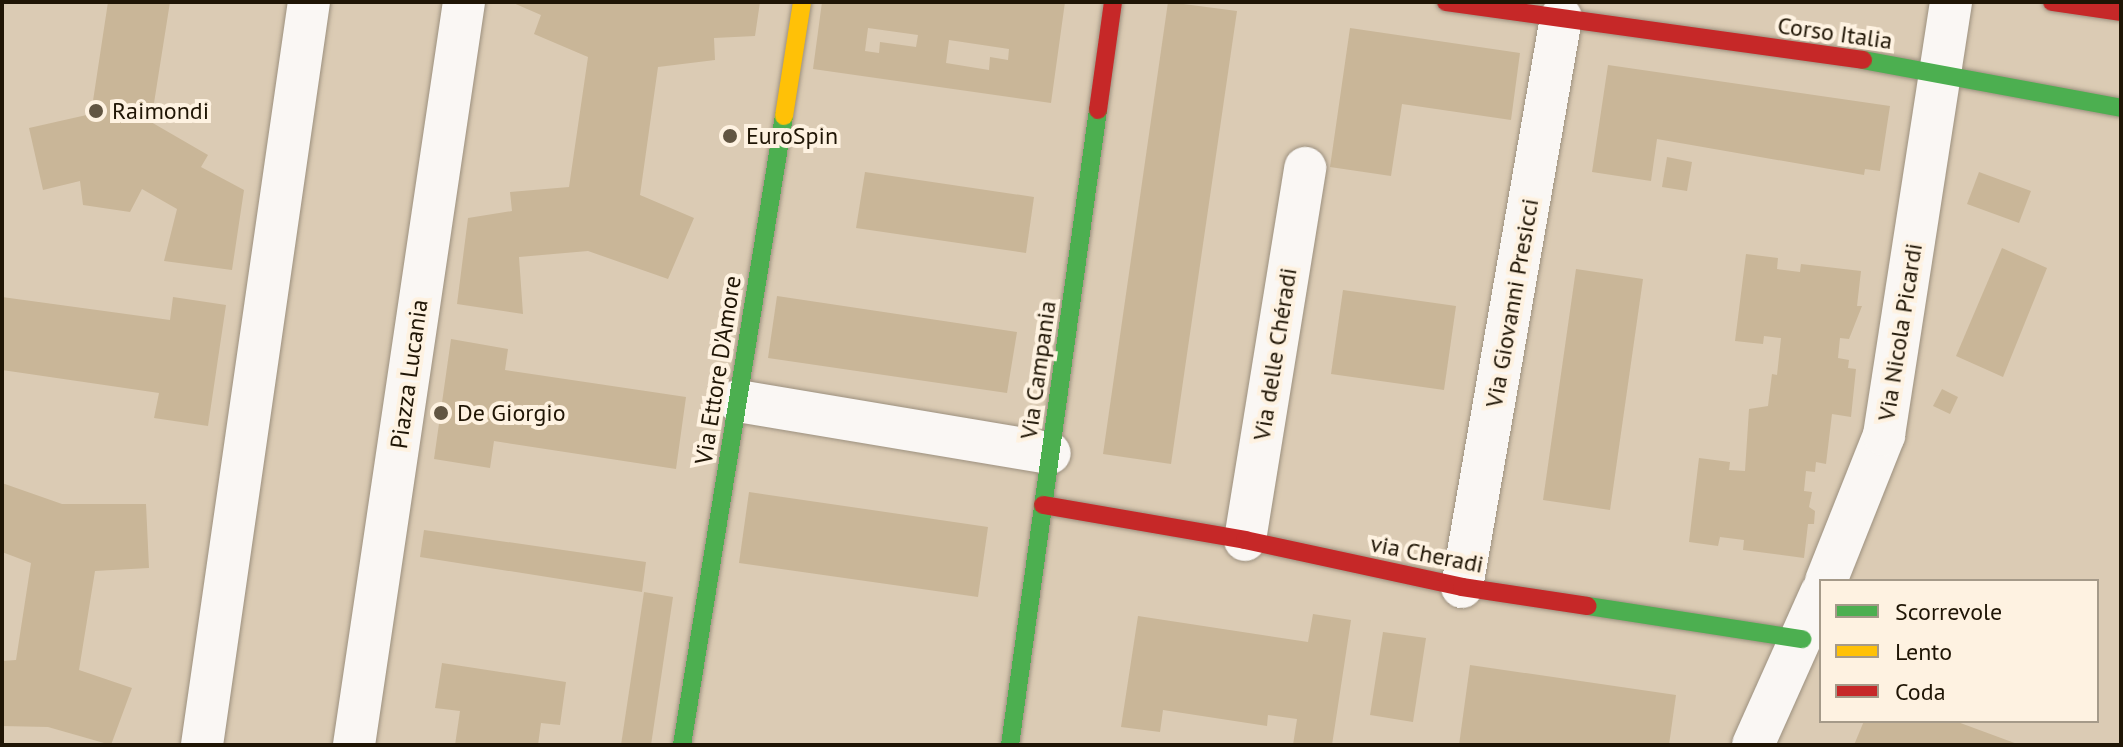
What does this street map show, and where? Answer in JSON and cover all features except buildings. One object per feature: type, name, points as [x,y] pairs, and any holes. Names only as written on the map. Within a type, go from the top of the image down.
[{"type":"street","points":[[202,745],[309,2]]},
{"type":"street","name":"Piazza Lucania","points":[[354,745],[464,2]]},
{"type":"street","name":"Via Ettore D'Amore","points":[[682,745],[802,2]]},
{"type":"street","name":"Via Campania","points":[[1010,745],[1113,2]]},
{"type":"street","name":"Corso Italia","points":[[1446,2],[1938,74],[2121,108]]},
{"type":"street","name":"Via Nicola Picardi","points":[[1827,579],[1884,435],[1951,2]]},
{"type":"street","points":[[2052,2],[2121,12]]},
{"type":"street","name":"Via Giovanni Presicci","points":[[1462,587],[1561,18]]},
{"type":"street","name":"Via delle Chéradi","points":[[1245,540],[1305,168]]},
{"type":"street","points":[[738,401],[1050,453]]},
{"type":"street","name":"via Cheradi","points":[[1043,505],[1245,540],[1462,587],[1802,639]]},
{"type":"street","points":[[1753,745],[1819,598]]},
{"type":"traffic: fast","points":[[1863,60],[2121,108]]},
{"type":"traffic: fast","points":[[1010,745],[1098,110]]},
{"type":"traffic: fast","points":[[682,745],[784,116]]},
{"type":"traffic: fast","points":[[1588,606],[1802,639]]},
{"type":"traffic: slow","points":[[784,116],[802,2]]},
{"type":"traffic: jam","points":[[1098,110],[1113,2]]},
{"type":"traffic: jam","points":[[1446,2],[1863,60]]},
{"type":"traffic: jam","points":[[2052,2],[2121,12]]},
{"type":"traffic: jam","points":[[1043,505],[1245,540],[1462,587],[1588,606]]},
{"type":"place","name":"Raimondi","points":[[96,111]]},
{"type":"place","name":"EuroSpin","points":[[730,136]]},
{"type":"place","name":"De Giorgio","points":[[441,413]]}]
